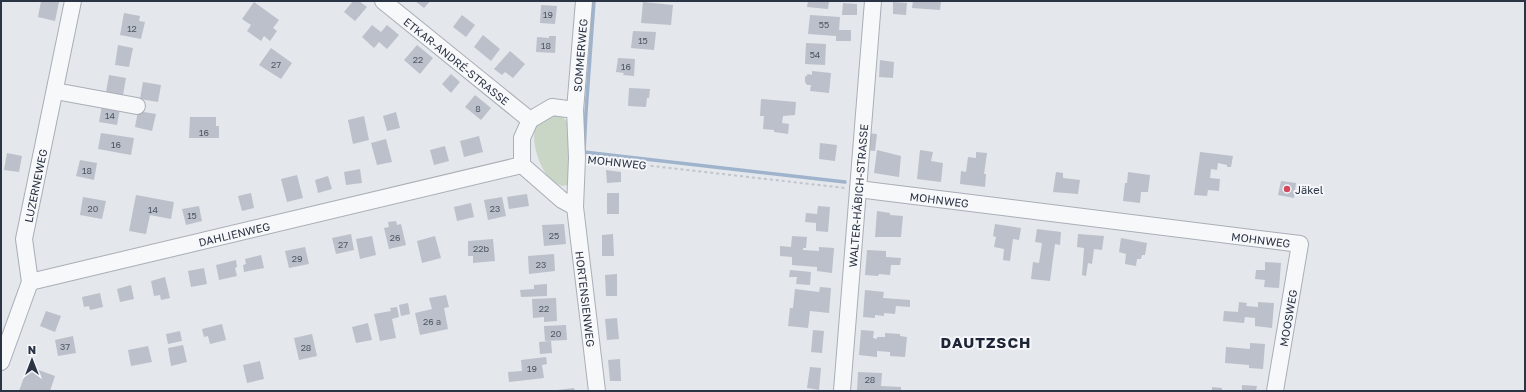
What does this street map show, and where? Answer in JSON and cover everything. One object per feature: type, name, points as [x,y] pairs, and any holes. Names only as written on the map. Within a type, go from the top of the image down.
[{"type":"street","name":"LUZERNEWEG","points":[[30,282],[24,239],[74,1]]},
{"type":"street","name":"ETKAR-ANDRÉ-STRASSE","points":[[383,1],[530,120]]},
{"type":"street","name":"SOMMERWEG","points":[[577,158],[575,110],[584,1]]},
{"type":"street","name":"WALTER-HÄBICH-STRASSE","points":[[842,391],[873,1]]},
{"type":"street","points":[[55,91],[137,106]]},
{"type":"street","points":[[575,110],[552,107],[530,120],[522,138],[522,165],[562,200],[576,207]]},
{"type":"street","name":"HORTENSIENWEG","points":[[577,158],[576,207],[597,391]]},
{"type":"street","name":"DAHLIENWEG","points":[[30,282],[522,165]]},
{"type":"street","name":"MOHNWEG","points":[[858,189],[1300,244]]},
{"type":"street","name":"MOOSWEG","points":[[1275,391],[1300,244]]},
{"type":"street","points":[[1,362],[30,282]]},
{"type":"path","name":"MOHNWEG","points":[[577,158],[858,189]]},
{"type":"green space","points":[[552,113],[566,120],[569,126],[570,182],[568,185],[562,186],[550,178],[545,172],[536,152],[534,136],[537,124]]},
{"type":"building","points":[[41,1],[59,2],[55,21],[38,17]]},
{"type":"building","points":[[353,1],[359,1],[367,7],[355,21],[344,12]]},
{"type":"building","points":[[415,1],[430,1],[424,8]]},
{"type":"building","points":[[808,1],[829,1],[828,9],[807,7]]},
{"type":"building","points":[[913,1],[941,1],[940,10],[912,8]]},
{"type":"building","points":[[254,2],[279,20],[273,28],[277,31],[270,41],[264,36],[261,41],[247,31],[251,25],[242,19]]},
{"type":"building","points":[[643,2],[673,5],[671,25],[641,23]]},
{"type":"building","points":[[893,2],[907,3],[906,15],[893,14]]},
{"type":"building","points":[[843,3],[857,4],[857,15],[842,15]]},
{"type":"building","points":[[541,5],[557,6],[555,24],[540,23]]},
{"type":"building","points":[[124,13],[140,16],[139,21],[145,22],[141,39],[120,35]]},
{"type":"building","points":[[462,15],[475,25],[466,37],[453,27]]},
{"type":"building","points":[[810,15],[840,17],[839,30],[851,30],[851,41],[836,41],[836,36],[808,34]]},
{"type":"building","points":[[372,25],[381,32],[387,25],[399,35],[387,49],[379,42],[374,48],[362,37]]},
{"type":"building","points":[[633,31],[656,32],[654,50],[631,48]]},
{"type":"building","points":[[483,35],[500,49],[491,61],[474,47]]},
{"type":"building","points":[[549,36],[556,36],[555,53],[536,52],[537,37],[549,38]]},
{"type":"building","points":[[806,43],[826,44],[825,65],[805,64]]},
{"type":"building","points":[[118,45],[133,48],[129,67],[115,65]]},
{"type":"building","points":[[417,45],[433,58],[420,74],[404,60]]},
{"type":"building","points":[[271,48],[292,63],[281,79],[259,65]]},
{"type":"building","points":[[510,51],[525,64],[513,78],[505,72],[502,75],[494,69]]},
{"type":"building","points":[[618,58],[635,59],[634,76],[623,75],[624,73],[616,72]]},
{"type":"building","points":[[880,60],[894,62],[893,78],[879,77]]},
{"type":"building","points":[[812,71],[831,73],[829,93],[810,91],[811,85],[807,85],[805,82],[805,77],[808,74],[812,75]]},
{"type":"building","points":[[451,74],[460,82],[451,93],[442,84]]},
{"type":"building","points":[[109,75],[126,78],[123,95],[106,92]]},
{"type":"building","points":[[143,82],[161,85],[158,102],[140,99]]},
{"type":"building","points":[[629,88],[650,89],[646,107],[628,106]]},
{"type":"building","points":[[475,95],[491,108],[481,120],[465,107]]},
{"type":"building","points":[[761,99],[796,102],[795,115],[783,116],[782,123],[789,124],[788,134],[763,129],[764,116],[760,116]]},
{"type":"building","points":[[102,105],[120,109],[117,125],[99,122]]},
{"type":"building","points":[[138,111],[156,114],[152,131],[135,127]]},
{"type":"building","points":[[396,112],[400,128],[387,131],[383,116]]},
{"type":"building","points":[[364,116],[369,140],[353,144],[348,120]]},
{"type":"building","points":[[190,117],[216,117],[216,126],[219,126],[219,138],[189,138]]},
{"type":"building","points":[[101,133],[134,138],[131,155],[98,149]]},
{"type":"building","points":[[866,133],[877,134],[875,151],[865,150]]},
{"type":"building","points":[[479,136],[483,152],[464,157],[460,141]]},
{"type":"building","points":[[386,139],[392,162],[377,165],[371,143]]},
{"type":"building","points":[[820,143],[837,145],[835,161],[819,159]]},
{"type":"building","points":[[445,146],[449,161],[434,165],[430,150]]},
{"type":"building","points":[[877,150],[901,156],[899,177],[874,173]]},
{"type":"building","points":[[920,150],[933,152],[931,161],[943,163],[941,182],[917,179]]},
{"type":"building","points":[[976,152],[987,153],[984,174],[986,174],[985,187],[960,184],[961,171],[966,172],[968,157],[976,158]]},
{"type":"building","points":[[1200,152],[1233,156],[1231,167],[1218,163],[1217,170],[1211,169],[1210,178],[1220,179],[1219,191],[1208,190],[1207,196],[1194,195]]},
{"type":"building","points":[[7,153],[22,156],[19,172],[4,170]]},
{"type":"building","points":[[80,160],[97,163],[94,180],[76,176]]},
{"type":"building","points":[[360,169],[362,183],[346,185],[344,172]]},
{"type":"building","points":[[606,170],[621,172],[621,182],[607,183]]},
{"type":"building","points":[[1056,172],[1063,173],[1063,178],[1080,180],[1078,194],[1053,192]]},
{"type":"building","points":[[1128,172],[1150,175],[1148,192],[1141,192],[1140,203],[1123,201]]},
{"type":"building","points":[[297,175],[303,198],[287,202],[281,179]]},
{"type":"building","points":[[328,176],[332,189],[318,193],[315,180]]},
{"type":"building","name":"Jäkel","points":[[1281,181],[1296,183],[1294,198],[1278,195]]},
{"type":"building","points":[[251,193],[254,208],[242,211],[238,196]]},
{"type":"building","points":[[607,193],[619,193],[619,214],[607,214]]},
{"type":"building","points":[[527,194],[529,206],[509,209],[507,197]]},
{"type":"building","points":[[136,195],[174,202],[171,219],[150,215],[146,234],[129,231]]},
{"type":"building","points":[[83,197],[106,201],[102,219],[80,215]]},
{"type":"building","points":[[502,197],[506,216],[488,220],[484,200]]},
{"type":"building","points":[[471,203],[474,217],[457,221],[454,207]]},
{"type":"building","points":[[199,206],[202,221],[186,225],[182,209]]},
{"type":"building","points":[[818,206],[830,207],[828,232],[816,231],[816,223],[805,222],[806,213],[817,214]]},
{"type":"building","points":[[877,211],[890,213],[890,215],[903,216],[901,237],[875,237]]},
{"type":"building","points":[[396,221],[397,225],[401,224],[406,245],[389,249],[384,228],[389,227],[388,222]]},
{"type":"building","points":[[564,224],[566,244],[544,246],[542,225]]},
{"type":"building","points":[[995,224],[1021,228],[1019,240],[1013,239],[1010,261],[1003,260],[1004,249],[994,247],[996,237],[993,236]]},
{"type":"building","points":[[1037,229],[1061,232],[1060,245],[1055,244],[1050,281],[1031,279],[1033,262],[1039,263],[1042,243],[1035,242]]},
{"type":"building","points":[[351,234],[354,250],[336,254],[332,238]]},
{"type":"building","points":[[613,234],[614,256],[602,256],[602,235]]},
{"type":"building","points":[[1078,234],[1104,236],[1102,250],[1094,249],[1092,264],[1088,263],[1086,276],[1082,275],[1084,248],[1077,247]]},
{"type":"building","points":[[372,236],[376,255],[360,259],[356,239]]},
{"type":"building","points":[[435,236],[441,258],[422,263],[417,241]]},
{"type":"building","points":[[792,236],[807,237],[806,248],[803,248],[803,250],[819,251],[819,247],[834,248],[832,273],[817,271],[817,267],[792,265],[792,257],[780,256],[780,246],[791,247]]},
{"type":"building","points":[[1121,238],[1147,243],[1145,255],[1142,255],[1141,259],[1137,259],[1136,266],[1125,264],[1126,254],[1119,252]]},
{"type":"building","points":[[493,239],[495,261],[473,263],[473,256],[468,256],[468,241]]},
{"type":"building","points":[[305,247],[309,264],[289,268],[285,251]]},
{"type":"building","points":[[867,250],[886,251],[886,257],[901,258],[900,265],[891,265],[890,275],[865,275]]},
{"type":"building","points":[[554,254],[555,271],[529,274],[528,256]]},
{"type":"building","points":[[261,255],[264,268],[244,272],[243,265],[246,264],[245,259]]},
{"type":"building","points":[[236,260],[237,267],[235,268],[237,276],[219,280],[216,265]]},
{"type":"building","points":[[1265,262],[1281,263],[1279,288],[1264,287],[1265,280],[1255,279],[1256,270],[1265,270]]},
{"type":"building","points":[[204,268],[207,284],[191,287],[188,271]]},
{"type":"building","points":[[790,270],[811,272],[810,285],[796,284],[797,277],[789,277]]},
{"type":"building","points":[[617,274],[617,296],[606,296],[605,275]]},
{"type":"building","points":[[165,277],[170,298],[161,300],[160,295],[154,296],[151,281]]},
{"type":"building","points":[[547,284],[547,296],[521,297],[520,290],[534,289],[534,285]]},
{"type":"building","points":[[131,285],[134,299],[120,302],[117,289]]},
{"type":"building","points":[[820,287],[831,288],[829,313],[810,311],[808,328],[788,326],[790,308],[793,308],[795,289],[819,292]]},
{"type":"building","points":[[865,290],[884,292],[883,298],[910,300],[910,307],[896,306],[895,314],[884,313],[884,316],[875,315],[875,318],[863,317]]},
{"type":"building","points":[[100,293],[103,307],[90,310],[89,306],[84,307],[82,297]]},
{"type":"building","points":[[446,295],[449,307],[444,308],[448,329],[420,335],[415,313],[432,309],[429,298]]},
{"type":"building","points":[[556,298],[557,321],[544,322],[544,317],[533,318],[532,299]]},
{"type":"building","points":[[1239,302],[1247,303],[1246,306],[1258,307],[1258,302],[1274,303],[1272,328],[1255,326],[1255,318],[1245,317],[1244,323],[1223,321],[1224,311],[1238,312]]},
{"type":"building","points":[[408,303],[410,314],[401,316],[399,305]]},
{"type":"building","points":[[397,307],[399,317],[392,319],[396,338],[380,341],[374,314],[391,311],[390,308]]},
{"type":"building","points":[[46,311],[61,316],[55,332],[40,326]]},
{"type":"building","points":[[617,318],[619,339],[607,340],[605,319]]},
{"type":"building","points":[[368,323],[372,340],[356,343],[352,327]]},
{"type":"building","points":[[222,324],[226,340],[210,344],[208,336],[204,337],[202,329]]},
{"type":"building","points":[[566,325],[567,340],[545,341],[544,326]]},
{"type":"building","points":[[813,330],[824,331],[822,353],[811,352]]},
{"type":"building","points":[[861,330],[874,331],[873,338],[877,339],[877,337],[885,337],[885,333],[900,334],[900,336],[907,337],[905,357],[890,356],[890,352],[877,351],[877,357],[859,355]]},
{"type":"building","points":[[180,331],[182,341],[168,344],[166,334]]},
{"type":"building","points":[[312,334],[317,356],[299,360],[294,338]]},
{"type":"building","points":[[73,336],[76,353],[58,356],[55,340]]},
{"type":"building","points":[[551,341],[552,353],[540,354],[539,342]]},
{"type":"building","points":[[1250,343],[1265,344],[1263,369],[1249,368],[1249,365],[1225,363],[1226,347],[1250,349]]},
{"type":"building","points":[[183,345],[187,362],[171,366],[168,348]]},
{"type":"building","points":[[148,346],[152,362],[131,366],[128,350]]},
{"type":"building","points":[[546,357],[547,364],[542,365],[544,378],[509,382],[508,372],[522,371],[521,360]]},
{"type":"building","points":[[620,359],[621,381],[610,381],[608,360]]},
{"type":"building","points":[[260,361],[264,379],[247,383],[243,365]]},
{"type":"building","points":[[28,366],[55,376],[50,391],[19,391]]},
{"type":"building","points":[[810,367],[821,368],[819,390],[807,388]]},
{"type":"building","points":[[858,372],[882,373],[881,386],[901,387],[901,391],[857,391]]},
{"type":"building","points":[[1242,385],[1257,386],[1256,391],[1242,391]]},
{"type":"building","points":[[1212,387],[1222,388],[1222,391],[1212,391]]},
{"type":"building","points":[[574,388],[575,391],[557,391],[557,390]]},
{"type":"waterway","points":[[594,1],[584,152],[845,182]]},
{"type":"place","name":"Jäkel","points":[[1287,189]]},
{"type":"district","name":"DAUTZSCH","points":[[986,342]]}]
